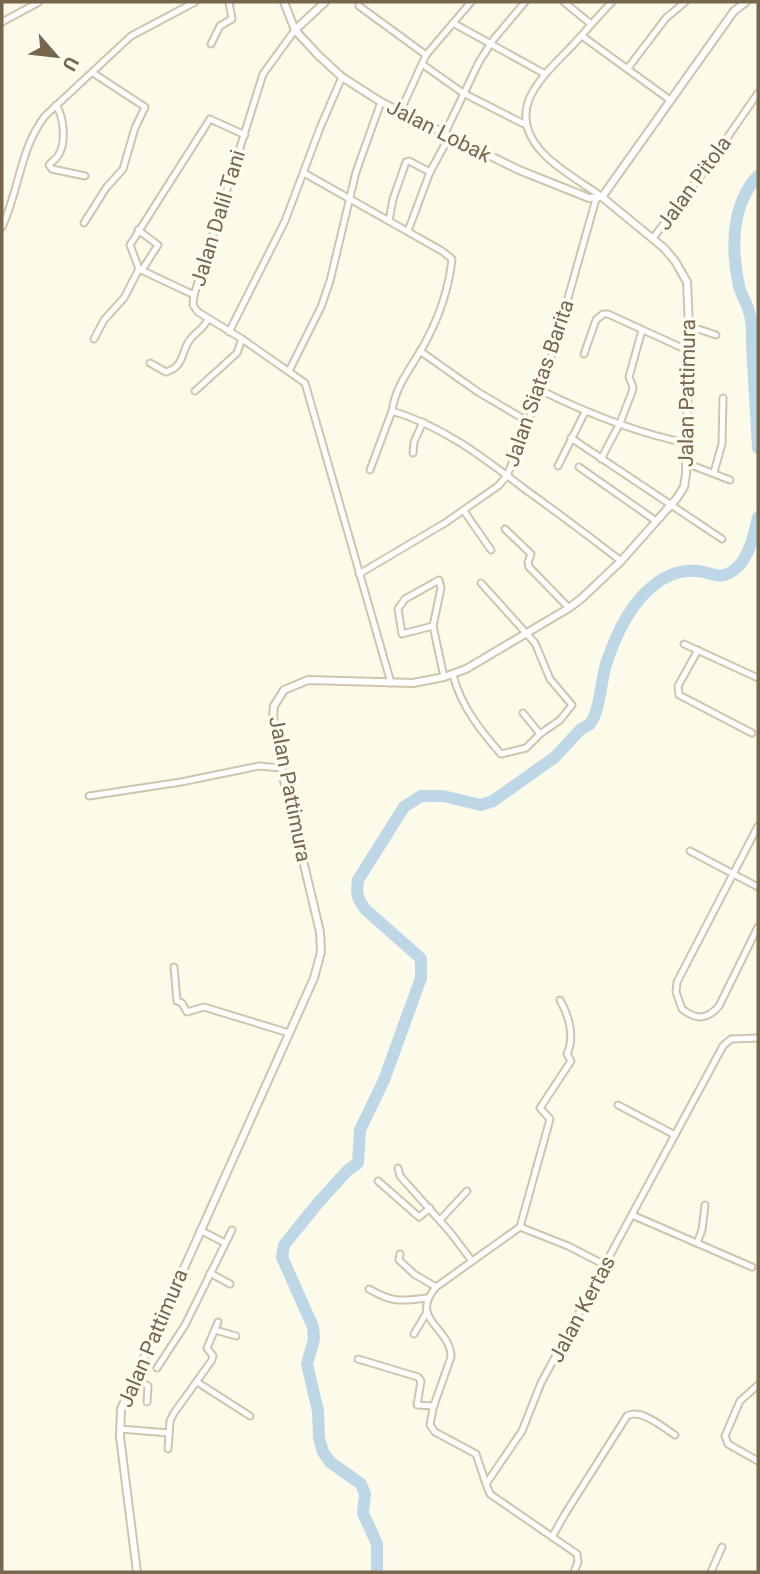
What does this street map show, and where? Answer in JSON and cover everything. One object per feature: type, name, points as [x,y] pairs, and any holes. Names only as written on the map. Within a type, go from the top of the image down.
[{"type":"street","points":[[5,20],[39,2]]},
{"type":"street","points":[[2,227],[29,142],[35,129],[56,104],[131,36],[195,2]]},
{"type":"street","points":[[211,44],[220,26],[232,19],[229,2]]},
{"type":"street","points":[[284,2],[296,30]]},
{"type":"street","name":"Jalan Dalil Tani","points":[[325,2],[296,30],[263,74],[194,295],[195,309],[300,378],[307,388],[391,684]]},
{"type":"street","points":[[400,112],[426,55],[471,2]]},
{"type":"street","points":[[408,231],[463,93],[491,44],[525,2]]},
{"type":"street","points":[[564,2],[591,24]]},
{"type":"street","points":[[422,64],[463,93],[526,125],[528,99],[532,90],[612,2]]},
{"type":"street","points":[[628,68],[666,18],[685,2]]},
{"type":"street","name":"Jalan Siatas Barita","points":[[359,574],[464,511],[507,476],[540,390],[599,198],[734,11],[746,2]]},
{"type":"street","points":[[359,6],[426,55]]},
{"type":"street","points":[[453,23],[545,74]]},
{"type":"street","name":"Jalan Lobak","points":[[296,30],[342,77],[381,102],[519,170],[589,198],[599,198]]},
{"type":"street","points":[[582,36],[670,100]]},
{"type":"street","points":[[84,223],[106,188],[123,169],[135,128],[145,107],[93,73]]},
{"type":"street","points":[[229,332],[285,221],[342,77]]},
{"type":"street","name":"Jalan Pitola","points":[[653,237],[756,103],[758,93]]},
{"type":"street","points":[[289,371],[321,307],[330,281],[364,147],[381,102]]},
{"type":"street","points":[[56,104],[60,110],[64,135],[58,156],[49,165],[52,169],[85,176]]},
{"type":"street","points":[[194,295],[141,270],[130,246],[210,119],[245,135]]},
{"type":"street","name":"Jalan Pattimura","points":[[137,1572],[120,1429],[121,1409],[314,978],[321,952],[320,932],[281,766],[273,716],[274,706],[284,690],[308,680],[391,684],[413,683],[453,675],[569,608],[594,589],[670,506],[684,486],[689,351],[687,282],[675,261],[653,237],[543,154],[526,125]]},
{"type":"street","points":[[388,221],[406,162],[430,172]]},
{"type":"street","points":[[304,173],[450,255],[452,260],[439,313],[398,387],[370,470]]},
{"type":"street","points":[[94,339],[158,245],[138,230]]},
{"type":"street","points":[[584,354],[596,320],[603,314],[689,351]]},
{"type":"street","points":[[150,363],[169,372],[175,368],[184,356],[191,338],[200,332],[208,319]]},
{"type":"street","points":[[689,326],[716,335]]},
{"type":"street","points":[[601,459],[620,424],[633,389],[629,377],[642,330]]},
{"type":"street","points":[[195,391],[237,353],[242,339]]},
{"type":"street","points":[[420,351],[478,393],[527,421]]},
{"type":"street","points":[[540,390],[584,412],[646,434],[687,443]]},
{"type":"street","points":[[714,472],[722,444],[723,398]]},
{"type":"street","points":[[392,411],[447,434],[621,561]]},
{"type":"street","points":[[558,466],[584,412]]},
{"type":"street","points":[[413,453],[414,442],[422,422]]},
{"type":"street","points":[[571,438],[722,539]]},
{"type":"street","points":[[686,463],[730,480]]},
{"type":"street","points":[[579,467],[656,521]]},
{"type":"street","points":[[464,511],[491,550]]},
{"type":"street","points":[[505,529],[531,554],[529,567],[569,608]]},
{"type":"street","points":[[433,626],[402,634],[398,609],[405,599],[439,580],[441,588],[433,626],[444,677]]},
{"type":"street","points":[[453,675],[459,696],[480,729],[502,754],[526,748],[572,705],[550,679],[535,643],[481,583]]},
{"type":"street","points":[[684,644],[758,678]]},
{"type":"street","points":[[698,650],[678,686],[680,695],[752,733]]},
{"type":"street","points":[[523,713],[540,734]]},
{"type":"street","points":[[89,796],[181,782],[259,766],[281,766]]},
{"type":"street","points":[[758,826],[731,872],[677,982],[676,992],[682,1009],[695,1017],[712,1014],[719,1006],[758,927]]},
{"type":"street","points":[[690,851],[758,887]]},
{"type":"street","points":[[174,967],[177,1001],[182,1003],[187,1012],[204,1006],[289,1032]]},
{"type":"street","points":[[560,1000],[569,1023],[570,1046],[567,1054],[571,1060],[540,1108],[550,1119],[520,1227],[436,1287],[427,1298],[427,1312],[451,1349],[451,1357],[434,1406],[430,1425],[432,1430],[475,1454],[490,1494],[577,1554],[578,1562],[574,1572]]},
{"type":"street","name":"Jalan Kertas","points":[[486,1484],[525,1424],[541,1383],[723,1046],[731,1039],[758,1038]]},
{"type":"street","points":[[618,1105],[675,1135]]},
{"type":"street","points":[[398,1168],[400,1176],[430,1208],[472,1261]]},
{"type":"street","points":[[378,1181],[419,1217],[430,1208]]},
{"type":"street","points":[[440,1220],[467,1191]]},
{"type":"street","points":[[697,1243],[702,1230],[705,1205]]},
{"type":"street","points":[[632,1214],[752,1268]]},
{"type":"street","points":[[520,1227],[568,1246],[605,1265]]},
{"type":"street","points":[[201,1230],[225,1243]]},
{"type":"street","points":[[157,1368],[185,1325],[232,1230]]},
{"type":"street","points":[[400,1254],[398,1260],[414,1274],[436,1287]]},
{"type":"street","points":[[210,1273],[230,1284]]},
{"type":"street","points":[[369,1289],[387,1300],[427,1298]]},
{"type":"street","points":[[414,1334],[427,1312]]},
{"type":"street","points":[[168,1448],[174,1413],[213,1358],[207,1348],[218,1322]]},
{"type":"street","points":[[215,1329],[236,1336]]},
{"type":"street","points":[[369,1361],[372,1353]]},
{"type":"street","points":[[358,1359],[421,1379],[416,1403],[419,1406],[434,1406]]},
{"type":"street","points":[[134,1378],[148,1386],[147,1402]]},
{"type":"street","points":[[197,1382],[250,1416]]},
{"type":"street","points":[[758,1385],[740,1401],[725,1436],[728,1444],[758,1461]]},
{"type":"street","points":[[552,1537],[627,1416],[632,1413],[639,1414],[674,1435]]},
{"type":"street","points":[[120,1429],[169,1433]]},
{"type":"street","points":[[711,1572],[722,1547]]},
{"type":"waterway","points":[[758,176],[743,200],[734,243],[739,286],[752,324],[758,448]]},
{"type":"waterway","points":[[377,1572],[377,1544],[363,1513],[365,1494],[361,1484],[330,1462],[323,1452],[319,1438],[318,1411],[307,1364],[314,1339],[313,1327],[282,1257],[284,1245],[318,1203],[348,1170],[358,1163],[360,1130],[384,1080],[421,978],[421,959],[366,910],[358,896],[358,880],[404,807],[421,796],[443,796],[481,805],[493,801],[555,757],[594,717],[606,664],[619,632],[637,602],[658,582],[670,575],[690,571],[717,575],[732,572],[748,551],[758,517]]}]
